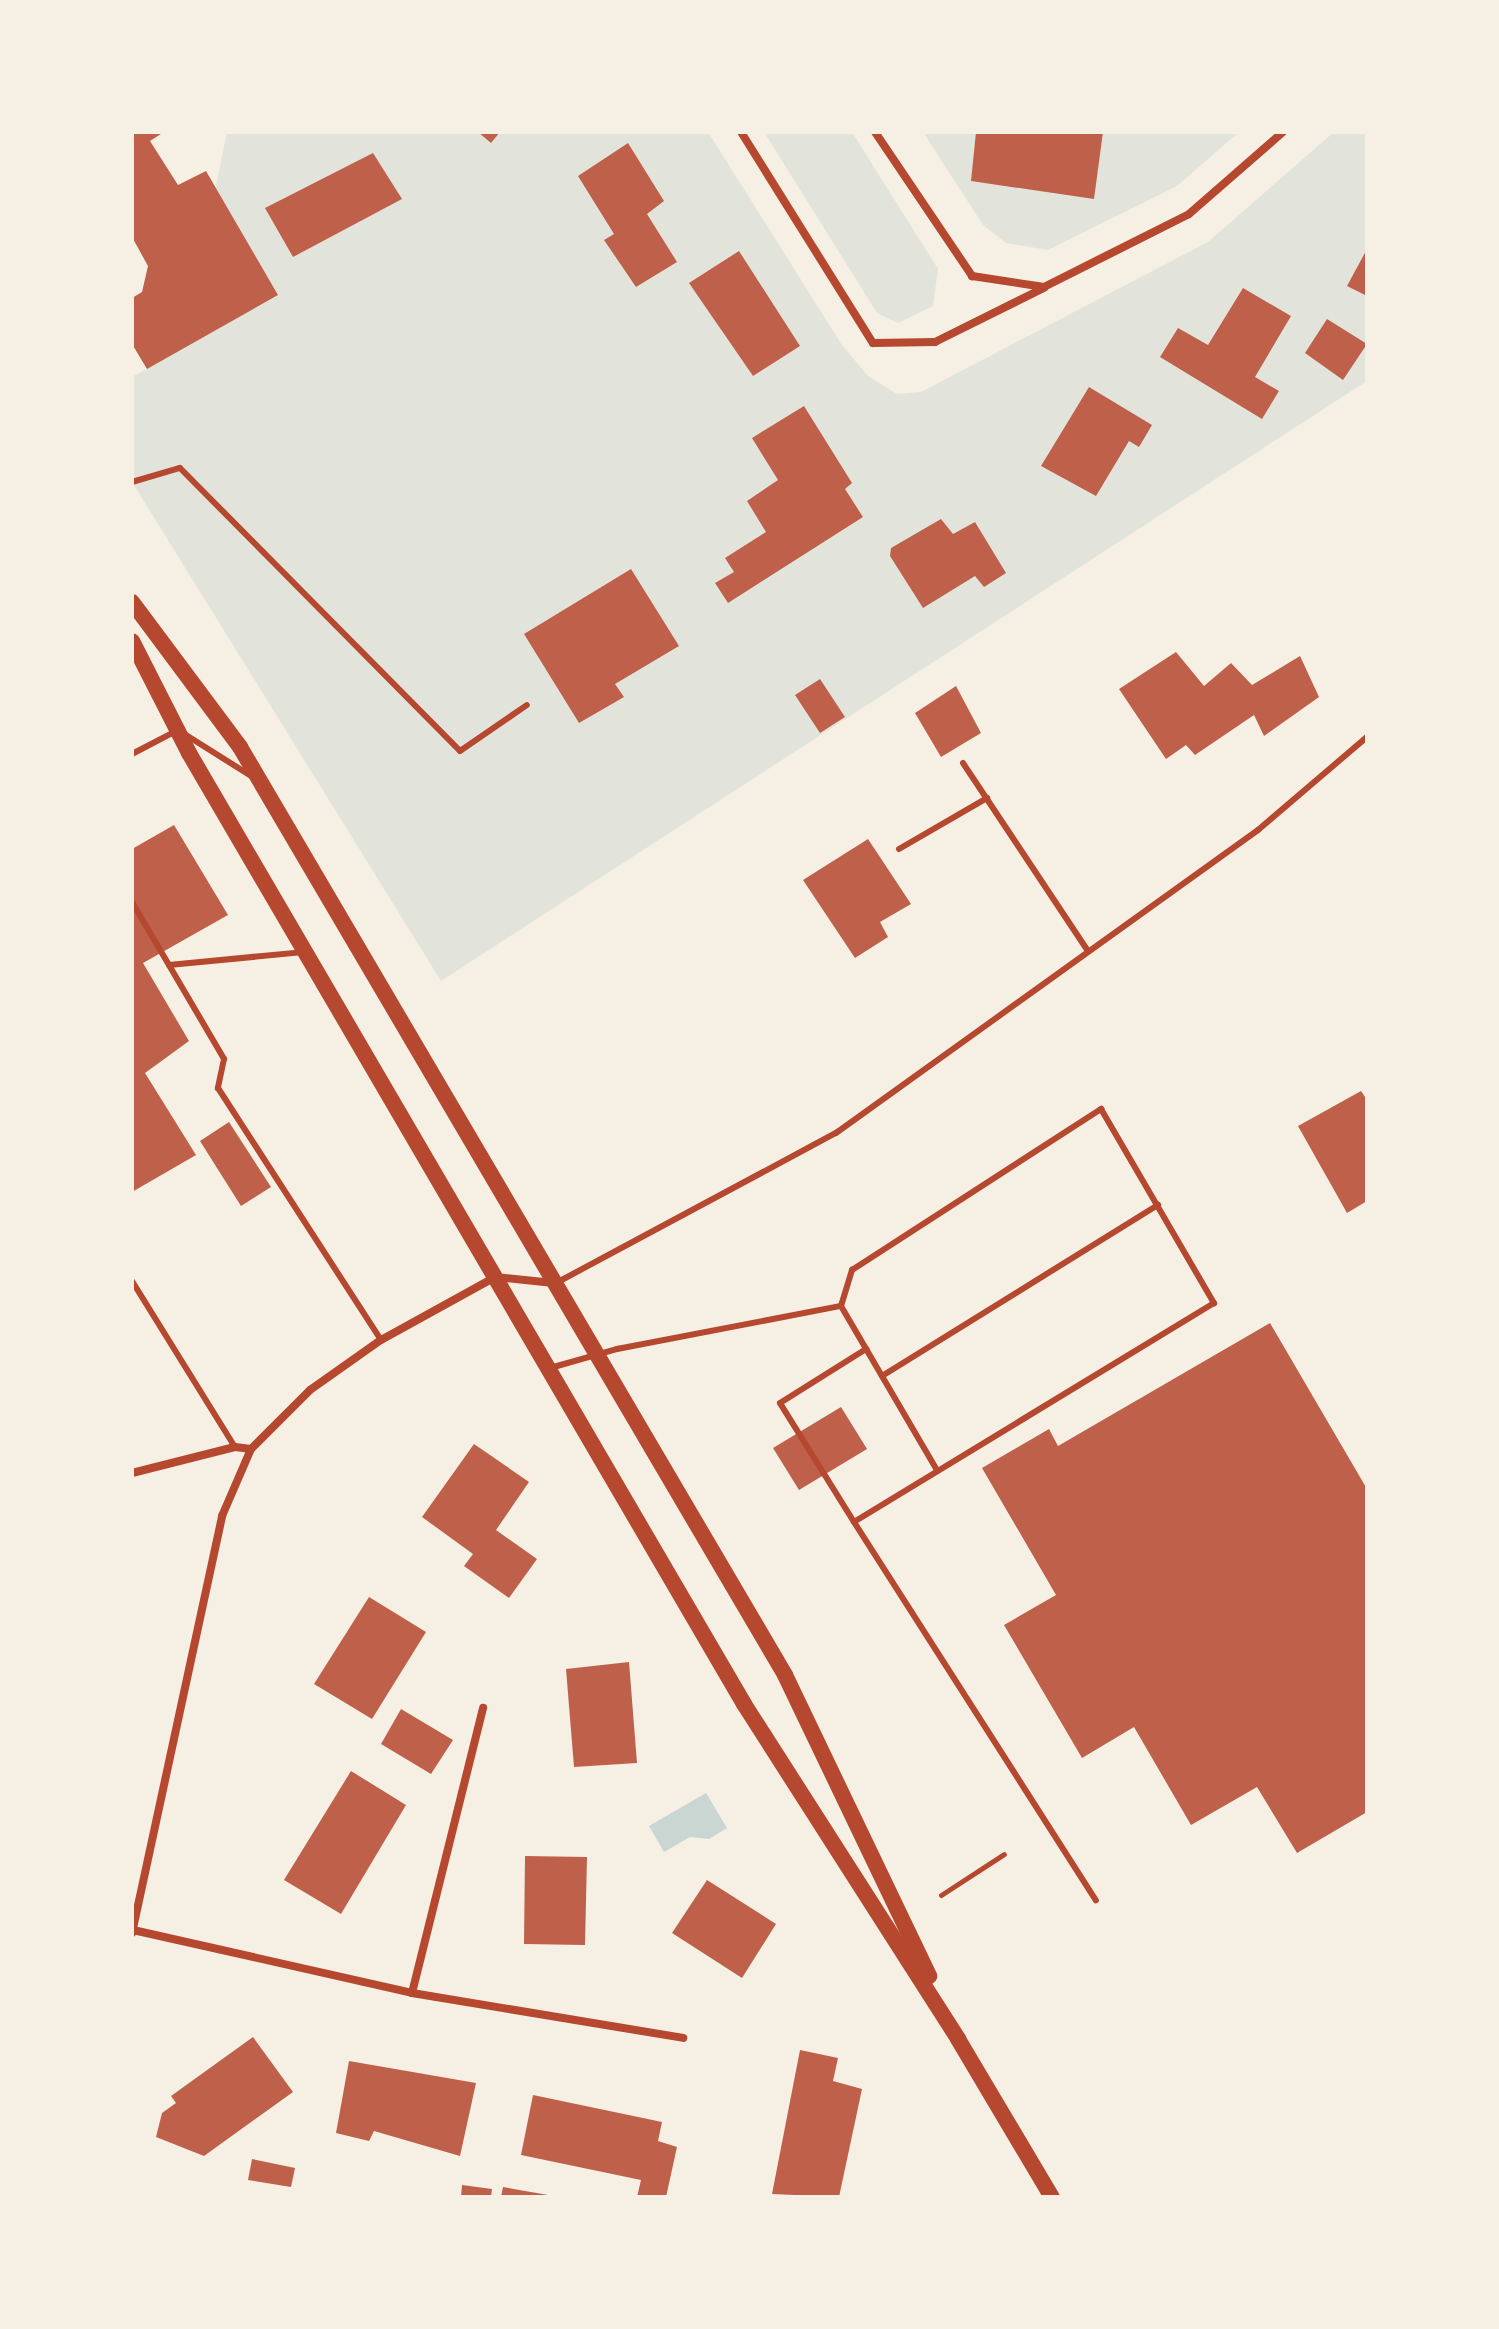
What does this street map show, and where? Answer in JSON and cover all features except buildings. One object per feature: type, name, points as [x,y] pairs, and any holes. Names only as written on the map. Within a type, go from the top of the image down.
[{"type":"main road","points":[[132,602],[240,747],[785,1675],[958,2039]]},
{"type":"main road","points":[[132,641],[178,730],[305,952],[744,1704],[958,2039],[1052,2197]]},
{"type":"street","points":[[741,132],[873,343],[935,342],[1189,214],[1283,132]]},
{"type":"street","points":[[875,132],[972,276],[1044,287]]},
{"type":"street","points":[[556,1283],[495,1277],[381,1340],[310,1390],[251,1449],[222,1516],[132,1931],[412,1993],[683,2038]]},
{"type":"street","points":[[132,1473],[235,1447],[251,1449]]},
{"type":"street","points":[[412,1993],[483,1708]]},
{"type":"lane","points":[[132,482],[180,468],[460,751],[527,705]]},
{"type":"lane","points":[[132,754],[178,730],[261,782]]},
{"type":"lane","points":[[556,1283],[836,1133],[1258,830],[1367,737]]},
{"type":"lane","points":[[963,763],[1088,951]]},
{"type":"lane","points":[[899,849],[987,798]]},
{"type":"lane","points":[[132,902],[224,1059],[218,1088],[381,1340]]},
{"type":"lane","points":[[169,965],[305,952]]},
{"type":"lane","points":[[854,1522],[1214,1303],[1101,1109],[852,1270],[841,1306],[937,1470]]},
{"type":"lane","points":[[882,1376],[1158,1205]]},
{"type":"lane","points":[[132,1281],[235,1447]]},
{"type":"lane","points":[[550,1368],[596,1354],[841,1306]]},
{"type":"lane","points":[[866,1349],[780,1403],[1096,1900]]},
{"type":"path","points":[[941,1895],[1004,1854]]},
{"type":"shaded area","points":[[227,132],[708,132],[842,345],[868,376],[897,394],[921,392],[1208,242],[1334,132],[1367,132],[1367,381],[441,981],[132,482],[132,377],[278,295],[215,191]]},
{"type":"shaded area","points":[[764,132],[852,132],[938,269],[933,306],[898,323],[877,313]]},
{"type":"shaded area","points":[[923,132],[1239,132],[1177,186],[1048,250],[1006,243],[983,225]]},
{"type":"shaded area","points":[[706,1793],[727,1828],[709,1839],[690,1837],[664,1852],[649,1826]]}]
